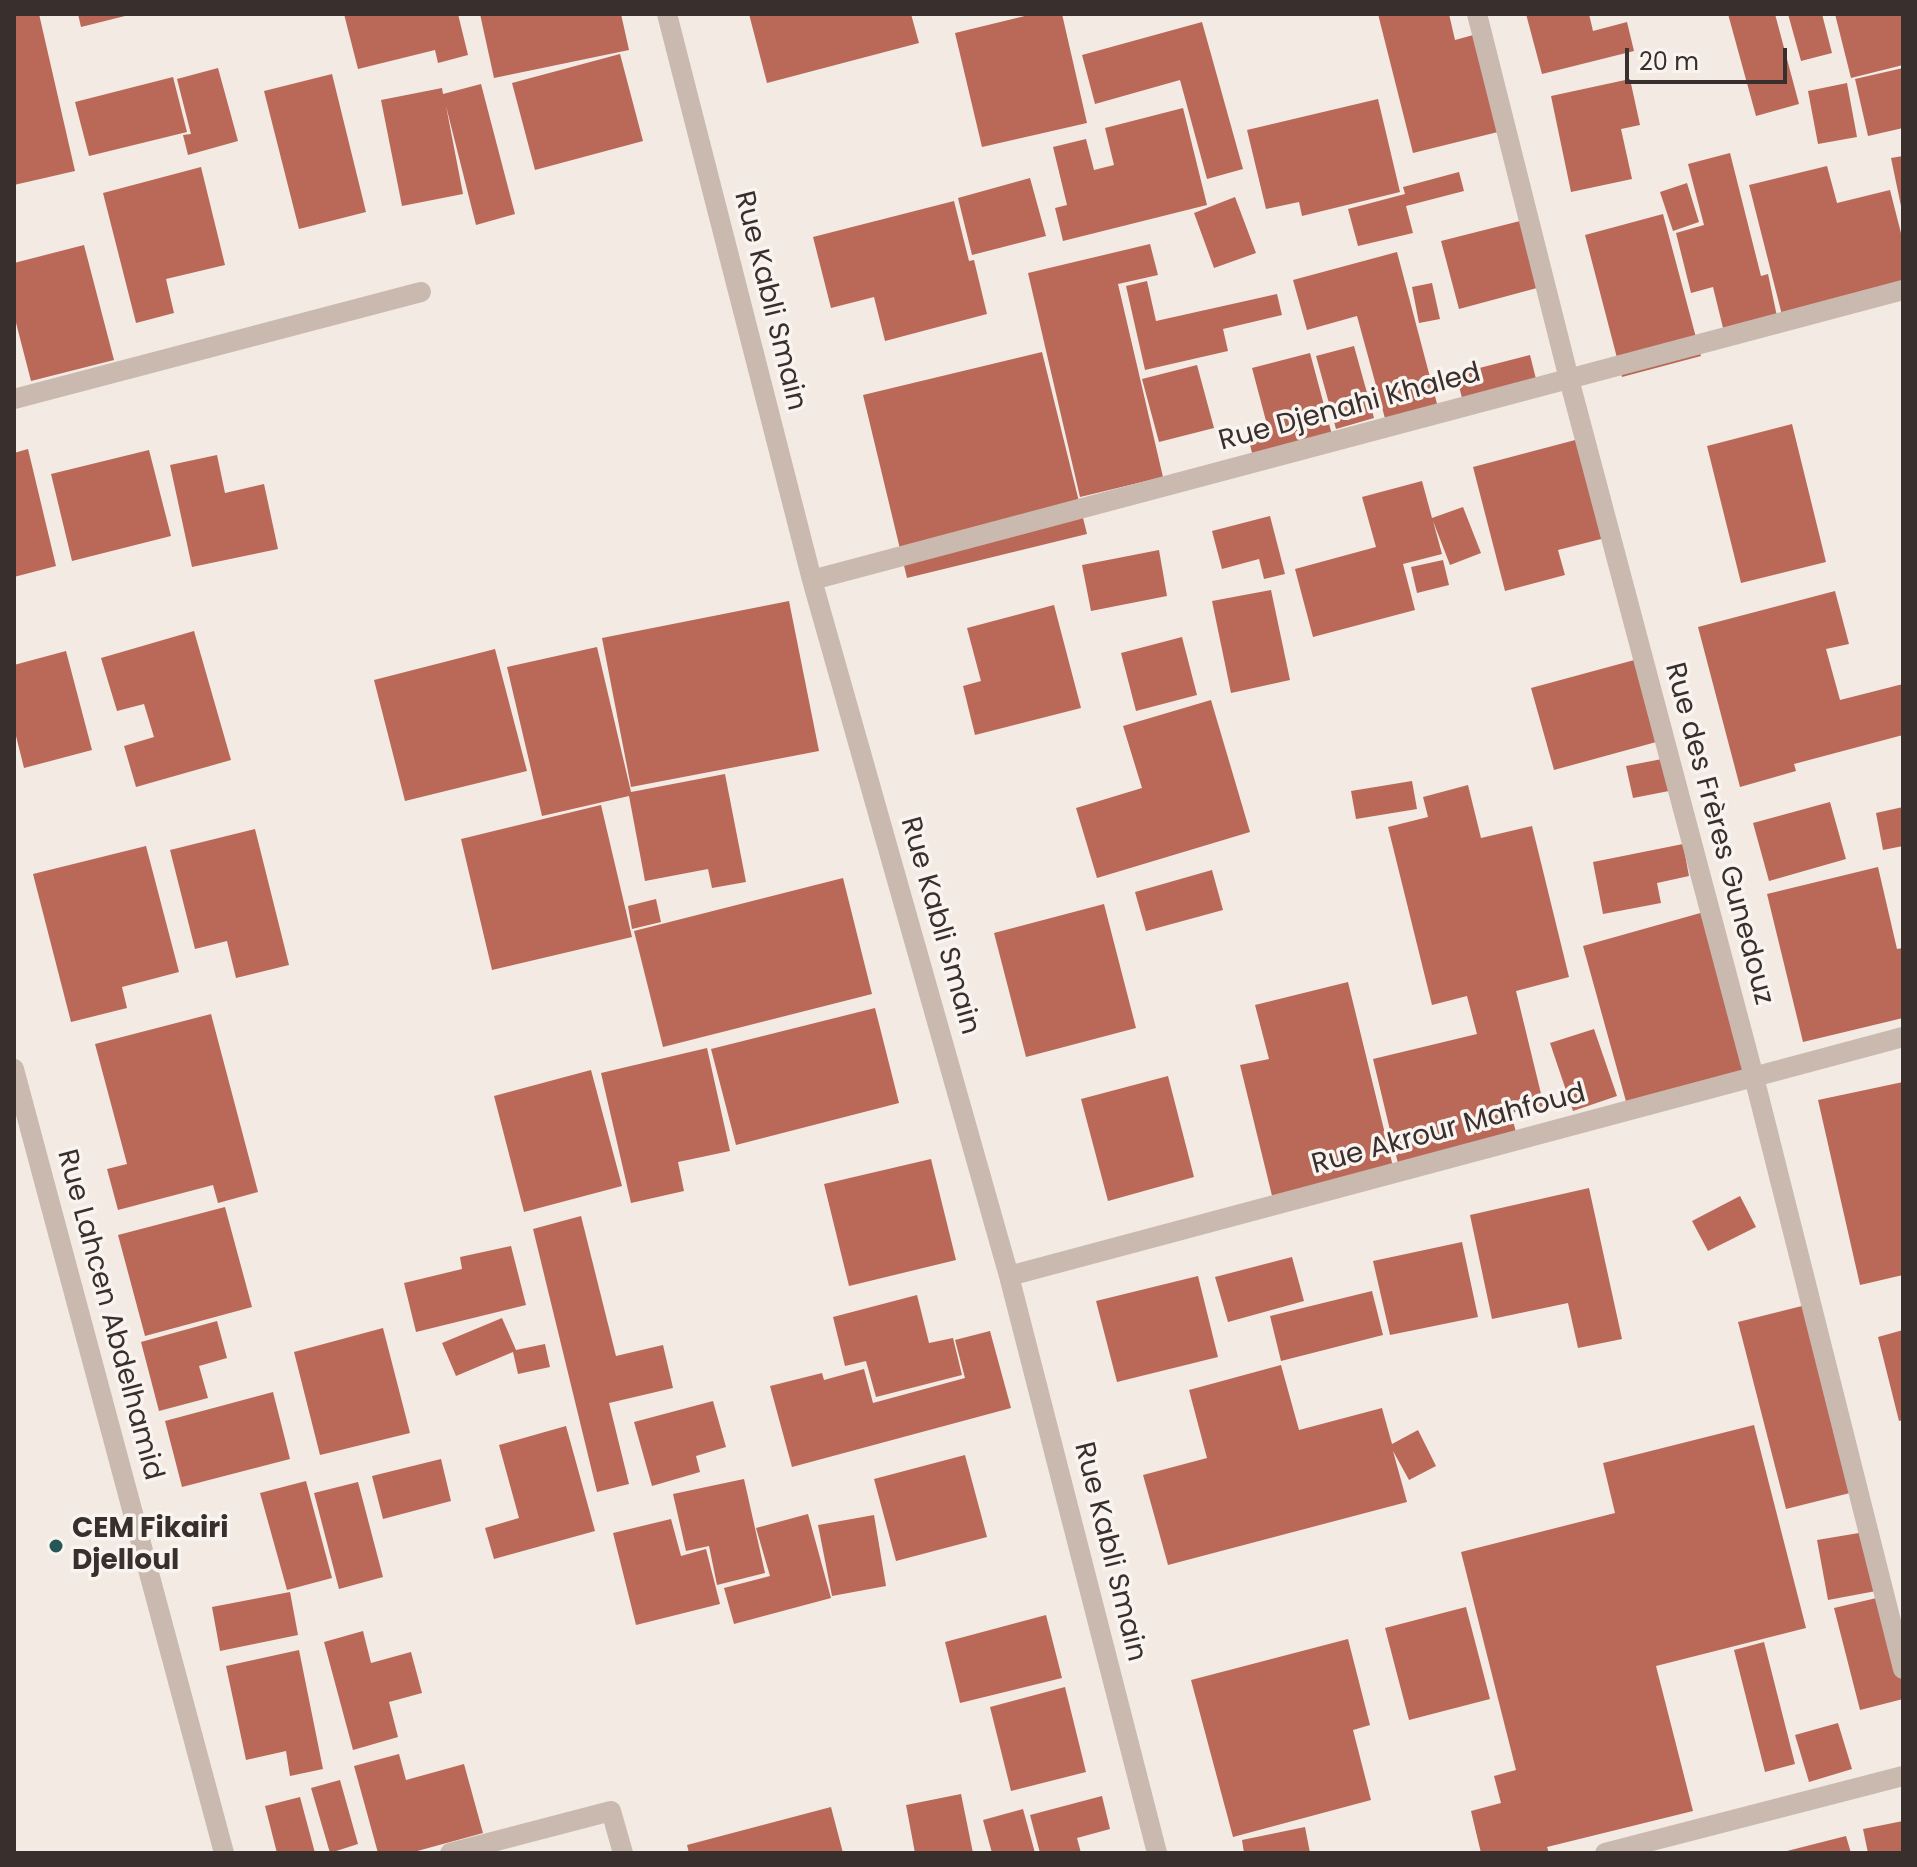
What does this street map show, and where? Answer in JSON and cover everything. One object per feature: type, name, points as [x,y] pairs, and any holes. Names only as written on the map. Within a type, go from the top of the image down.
[{"type":"street","name":"Rue Kabli Smain","points":[[667,14],[812,580],[1009,1276],[1157,1853]]},
{"type":"street","name":"Rue des Frères Gunedouz","points":[[1477,14],[1569,379],[1754,1077],[1903,1669]]},
{"type":"street","name":"Rue Djenahi Khaled","points":[[812,580],[1903,290]]},
{"type":"street","points":[[14,399],[421,292]]},
{"type":"street","name":"Rue Akrour Mahfoud","points":[[1009,1276],[1903,1037]]},
{"type":"street","name":"Rue Lahcen Abdelhamid","points":[[14,1069],[224,1853]]},
{"type":"street","points":[[1605,1853],[1903,1776]]},
{"type":"street","points":[[450,1853],[611,1811],[623,1853]]},
{"type":"building","points":[[14,14],[39,14],[75,171],[14,185]]},
{"type":"building","points":[[78,14],[129,14],[129,15],[81,27]]},
{"type":"building","points":[[344,14],[458,14],[468,55],[438,63],[435,50],[358,69]]},
{"type":"building","points":[[480,14],[621,14],[629,50],[494,78]]},
{"type":"building","points":[[749,14],[911,14],[919,43],[767,83]]},
{"type":"building","points":[[1033,14],[1062,14],[1087,123],[982,147],[955,33]]},
{"type":"building","points":[[1378,14],[1449,14],[1455,40],[1477,34],[1502,131],[1413,153]]},
{"type":"building","points":[[1526,14],[1589,14],[1593,31],[1627,22],[1634,51],[1542,74]]},
{"type":"building","points":[[1728,14],[1775,14],[1799,104],[1756,116]]},
{"type":"building","points":[[1788,14],[1822,14],[1832,53],[1801,61]]},
{"type":"building","points":[[1835,14],[1903,14],[1903,65],[1851,78]]},
{"type":"building","points":[[1202,22],[1243,169],[1207,179],[1180,80],[1095,104],[1082,55]]},
{"type":"building","points":[[620,54],[643,141],[535,170],[512,83]]},
{"type":"building","points":[[218,68],[238,141],[188,155],[183,135],[191,134],[177,79]]},
{"type":"building","points":[[1903,68],[1903,128],[1868,136],[1855,79]]},
{"type":"building","points":[[332,74],[366,212],[299,229],[264,91]]},
{"type":"building","points":[[173,77],[187,132],[89,156],[75,102]]},
{"type":"building","points":[[1630,79],[1640,125],[1621,129],[1632,179],[1571,192],[1551,96]]},
{"type":"building","points":[[1847,83],[1857,137],[1818,144],[1808,91]]},
{"type":"building","points":[[481,84],[515,214],[476,225],[446,106],[463,194],[402,206],[381,100],[442,88],[443,94]]},
{"type":"building","points":[[1378,99],[1400,192],[1302,216],[1299,202],[1266,209],[1247,130]]},
{"type":"building","points":[[1183,108],[1207,205],[1063,241],[1055,208],[1067,205],[1053,147],[1086,139],[1094,170],[1114,165],[1105,128]]},
{"type":"building","points":[[1730,153],[1761,276],[1768,274],[1778,321],[1724,332],[1713,287],[1691,293],[1676,233],[1704,225],[1688,164]]},
{"type":"building","points":[[1903,156],[1903,211],[1902,211],[1891,158]]},
{"type":"building","points":[[1827,166],[1837,203],[1890,190],[1903,241],[1903,285],[1782,315],[1749,185]]},
{"type":"building","points":[[201,167],[225,265],[166,279],[174,313],[136,323],[103,193]]},
{"type":"building","points":[[1459,172],[1464,191],[1406,206],[1413,233],[1358,246],[1348,209],[1405,194],[1403,187]]},
{"type":"building","points":[[1030,178],[1046,236],[972,255],[958,198]]},
{"type":"building","points":[[1687,183],[1699,222],[1673,231],[1660,192]]},
{"type":"building","points":[[1235,197],[1256,253],[1214,268],[1194,213]]},
{"type":"building","points":[[954,201],[969,261],[974,260],[987,314],[885,341],[874,297],[831,308],[813,237]]},
{"type":"building","points":[[1663,214],[1701,356],[1622,377],[1585,235]]},
{"type":"building","points":[[1520,221],[1537,288],[1459,309],[1441,241]]},
{"type":"building","points":[[1150,244],[1158,275],[1118,284],[1163,477],[1080,497],[1028,273]]},
{"type":"building","points":[[84,245],[114,360],[31,381],[14,315],[14,263]]},
{"type":"building","points":[[1397,252],[1441,419],[1389,433],[1357,316],[1307,330],[1293,280]]},
{"type":"building","points":[[1147,281],[1156,321],[1277,294],[1282,315],[1223,329],[1228,351],[1145,370],[1126,286]]},
{"type":"building","points":[[1432,283],[1440,319],[1419,323],[1412,287]]},
{"type":"building","points":[[1354,346],[1374,418],[1336,429],[1316,356]]},
{"type":"building","points":[[1042,352],[1087,534],[907,578],[863,395]]},
{"type":"building","points":[[1310,353],[1335,446],[1256,468],[1245,426],[1266,421],[1252,368]]},
{"type":"building","points":[[1530,355],[1537,383],[1463,402],[1456,374]]},
{"type":"building","points":[[1197,365],[1214,428],[1159,442],[1142,379]]},
{"type":"building","points":[[1792,424],[1826,562],[1741,583],[1707,446]]},
{"type":"building","points":[[1579,439],[1605,538],[1558,550],[1565,575],[1505,591],[1473,467]]},
{"type":"building","points":[[28,449],[56,566],[14,577],[14,453]]},
{"type":"building","points":[[149,450],[171,536],[72,561],[51,474]]},
{"type":"building","points":[[217,455],[225,493],[264,484],[278,549],[192,567],[170,465]]},
{"type":"building","points":[[1422,481],[1432,518],[1463,507],[1481,553],[1450,565],[1433,521],[1442,554],[1403,564],[1415,610],[1313,637],[1295,569],[1376,547],[1362,497]]},
{"type":"building","points":[[1270,516],[1285,574],[1264,579],[1259,559],[1222,569],[1212,531]]},
{"type":"building","points":[[1159,550],[1167,596],[1091,611],[1082,565]]},
{"type":"building","points":[[1443,560],[1449,585],[1417,593],[1411,567]]},
{"type":"building","points":[[1271,590],[1290,680],[1231,693],[1212,601]]},
{"type":"building","points":[[1835,591],[1849,644],[1826,649],[1840,700],[1903,684],[1903,735],[1794,764],[1796,771],[1740,787],[1698,627]]},
{"type":"building","points":[[789,601],[819,751],[631,787],[602,638]]},
{"type":"building","points":[[1054,605],[1081,708],[975,735],[963,686],[981,681],[967,628]]},
{"type":"building","points":[[194,631],[231,760],[136,787],[124,746],[154,737],[144,704],[117,711],[101,658]]},
{"type":"building","points":[[1182,637],[1197,695],[1136,711],[1121,653]]},
{"type":"building","points":[[597,647],[631,792],[725,774],[746,882],[712,888],[708,869],[645,881],[629,796],[542,816],[507,667]]},
{"type":"building","points":[[495,649],[527,771],[405,801],[374,680]]},
{"type":"building","points":[[66,651],[92,750],[24,768],[14,728],[14,665]]},
{"type":"building","points":[[1638,659],[1660,741],[1554,770],[1531,688]]},
{"type":"building","points":[[1211,700],[1250,832],[1097,878],[1076,808],[1142,788],[1123,726]]},
{"type":"building","points":[[1662,759],[1669,791],[1633,798],[1626,766]]},
{"type":"building","points":[[1412,781],[1417,809],[1356,819],[1351,791]]},
{"type":"building","points":[[1468,785],[1481,838],[1532,826],[1569,977],[1516,991],[1544,1106],[1511,1113],[1519,1144],[1400,1172],[1373,1059],[1477,1034],[1467,996],[1432,1005],[1388,827],[1428,817],[1423,797]]},
{"type":"building","points":[[1830,802],[1846,859],[1769,881],[1753,823]]},
{"type":"building","points":[[601,805],[632,937],[492,970],[461,839]]},
{"type":"building","points":[[1903,807],[1903,846],[1883,850],[1876,813]]},
{"type":"building","points":[[255,829],[289,965],[236,978],[227,941],[195,949],[170,850]]},
{"type":"building","points":[[1683,844],[1689,876],[1657,883],[1661,903],[1603,914],[1593,862]]},
{"type":"building","points":[[146,846],[179,972],[122,987],[127,1008],[71,1022],[33,874]]},
{"type":"building","points":[[1878,867],[1897,949],[1903,948],[1903,1018],[1803,1042],[1767,894]]},
{"type":"building","points":[[1212,870],[1223,910],[1146,931],[1135,892]]},
{"type":"building","points":[[843,878],[872,994],[663,1047],[634,931]]},
{"type":"building","points":[[656,899],[661,922],[632,929],[628,906]]},
{"type":"building","points":[[1104,904],[1136,1028],[1026,1057],[994,933]]},
{"type":"building","points":[[1704,912],[1748,1071],[1627,1105],[1583,946]]},
{"type":"building","points":[[1348,982],[1396,1179],[1275,1208],[1240,1065],[1269,1059],[1255,1005]]},
{"type":"building","points":[[875,1008],[899,1103],[736,1145],[711,1049]]},
{"type":"building","points":[[211,1014],[258,1192],[218,1203],[213,1185],[118,1210],[107,1169],[127,1164],[95,1044]]},
{"type":"building","points":[[1594,1029],[1617,1096],[1573,1111],[1550,1043]]},
{"type":"building","points":[[707,1048],[730,1151],[678,1162],[684,1191],[631,1203],[601,1073]]},
{"type":"building","points":[[591,1070],[622,1186],[524,1212],[494,1096]]},
{"type":"building","points":[[1168,1076],[1194,1177],[1108,1201],[1081,1099]]},
{"type":"building","points":[[1903,1082],[1903,1275],[1860,1285],[1818,1100]]},
{"type":"building","points":[[931,1159],[956,1260],[849,1286],[824,1184]]},
{"type":"building","points":[[1589,1188],[1622,1339],[1578,1348],[1568,1303],[1492,1319],[1470,1215]]},
{"type":"building","points":[[1740,1196],[1756,1227],[1708,1251],[1692,1221]]},
{"type":"building","points":[[225,1207],[252,1307],[145,1336],[118,1235]]},
{"type":"building","points":[[581,1216],[616,1356],[663,1345],[673,1388],[609,1403],[629,1484],[597,1492],[533,1229]]},
{"type":"building","points":[[1462,1242],[1478,1317],[1390,1335],[1373,1261]]},
{"type":"building","points":[[511,1246],[526,1305],[416,1332],[404,1283],[462,1269],[460,1257]]},
{"type":"building","points":[[1292,1257],[1304,1301],[1228,1322],[1215,1277]]},
{"type":"building","points":[[1198,1276],[1218,1357],[1117,1382],[1096,1301]]},
{"type":"building","points":[[1372,1291],[1383,1335],[1281,1361],[1270,1316]]},
{"type":"building","points":[[917,1295],[929,1343],[953,1338],[962,1375],[876,1397],[866,1361],[845,1366],[833,1317]]},
{"type":"building","points":[[1806,1305],[1854,1492],[1786,1509],[1738,1322]]},
{"type":"building","points":[[502,1318],[516,1350],[545,1344],[550,1367],[518,1374],[513,1352],[456,1376],[442,1343]]},
{"type":"building","points":[[217,1321],[227,1358],[199,1366],[208,1398],[159,1411],[141,1342]]},
{"type":"building","points":[[383,1328],[410,1433],[320,1455],[294,1352]]},
{"type":"building","points":[[1903,1330],[1903,1420],[1899,1421],[1878,1337]]},
{"type":"building","points":[[990,1331],[1011,1408],[792,1467],[770,1386],[822,1373],[824,1380],[864,1369],[873,1403],[965,1378],[955,1340]]},
{"type":"building","points":[[1281,1365],[1299,1430],[1382,1408],[1392,1444],[1418,1430],[1436,1466],[1409,1480],[1393,1451],[1407,1502],[1168,1565],[1143,1475],[1207,1458],[1189,1390]]},
{"type":"building","points":[[273,1392],[290,1459],[182,1487],[165,1421]]},
{"type":"building","points":[[713,1401],[726,1447],[696,1456],[700,1472],[652,1486],[634,1422]]},
{"type":"building","points":[[1754,1425],[1806,1628],[1656,1666],[1693,1811],[1547,1847],[1549,1853],[1481,1853],[1471,1811],[1501,1803],[1494,1776],[1516,1770],[1461,1552],[1615,1513],[1603,1463]]},
{"type":"building","points":[[566,1426],[595,1531],[494,1559],[485,1528],[519,1518],[499,1445]]},
{"type":"building","points":[[965,1455],[987,1537],[896,1561],[874,1479]]},
{"type":"building","points":[[441,1459],[451,1501],[383,1519],[372,1476]]},
{"type":"building","points":[[744,1479],[765,1573],[717,1585],[709,1546],[686,1551],[673,1494]]},
{"type":"building","points":[[306,1481],[332,1578],[287,1590],[260,1493]]},
{"type":"building","points":[[358,1482],[383,1577],[339,1589],[314,1493]]},
{"type":"building","points":[[808,1514],[831,1598],[734,1624],[724,1588],[770,1576],[756,1528]]},
{"type":"building","points":[[874,1515],[886,1586],[832,1596],[818,1525]]},
{"type":"building","points":[[671,1519],[681,1556],[706,1549],[720,1604],[636,1625],[613,1533]]},
{"type":"building","points":[[1865,1532],[1876,1591],[1828,1600],[1817,1540]]},
{"type":"building","points":[[290,1592],[298,1635],[220,1651],[212,1607]]},
{"type":"building","points":[[1885,1596],[1903,1668],[1903,1699],[1860,1710],[1834,1608]]},
{"type":"building","points":[[1466,1607],[1490,1699],[1409,1720],[1385,1628]]},
{"type":"building","points":[[1046,1615],[1062,1678],[960,1703],[945,1642]]},
{"type":"building","points":[[363,1631],[371,1663],[411,1652],[422,1693],[389,1702],[398,1737],[353,1750],[324,1642]]},
{"type":"building","points":[[1348,1639],[1370,1725],[1353,1730],[1371,1800],[1233,1837],[1191,1680]]},
{"type":"building","points":[[1764,1642],[1795,1764],[1765,1772],[1734,1650]]},
{"type":"building","points":[[299,1650],[323,1769],[290,1776],[286,1751],[246,1760],[226,1666]]},
{"type":"building","points":[[1065,1687],[1086,1772],[1011,1791],[990,1707]]},
{"type":"building","points":[[1838,1723],[1852,1769],[1809,1782],[1795,1735]]},
{"type":"building","points":[[399,1754],[406,1780],[464,1764],[483,1833],[410,1853],[378,1853],[354,1766]]},
{"type":"building","points":[[340,1780],[358,1844],[330,1853],[311,1788]]},
{"type":"building","points":[[961,1794],[973,1853],[915,1853],[906,1805]]},
{"type":"building","points":[[1102,1796],[1110,1829],[1077,1838],[1081,1853],[1040,1853],[1030,1815]]},
{"type":"building","points":[[300,1797],[315,1853],[277,1853],[265,1806]]},
{"type":"building","points":[[831,1807],[843,1853],[689,1853],[687,1845]]},
{"type":"building","points":[[1023,1809],[1035,1853],[992,1853],[983,1820]]},
{"type":"building","points":[[1903,1821],[1903,1853],[1868,1853],[1863,1829]]},
{"type":"building","points":[[1305,1827],[1310,1853],[1244,1853],[1242,1840]]},
{"type":"building","points":[[1846,1836],[1851,1853],[1783,1853],[1783,1852]]},
{"type":"place","name":"CEM Fikairi Djelloul","points":[[56,1546]]}]
